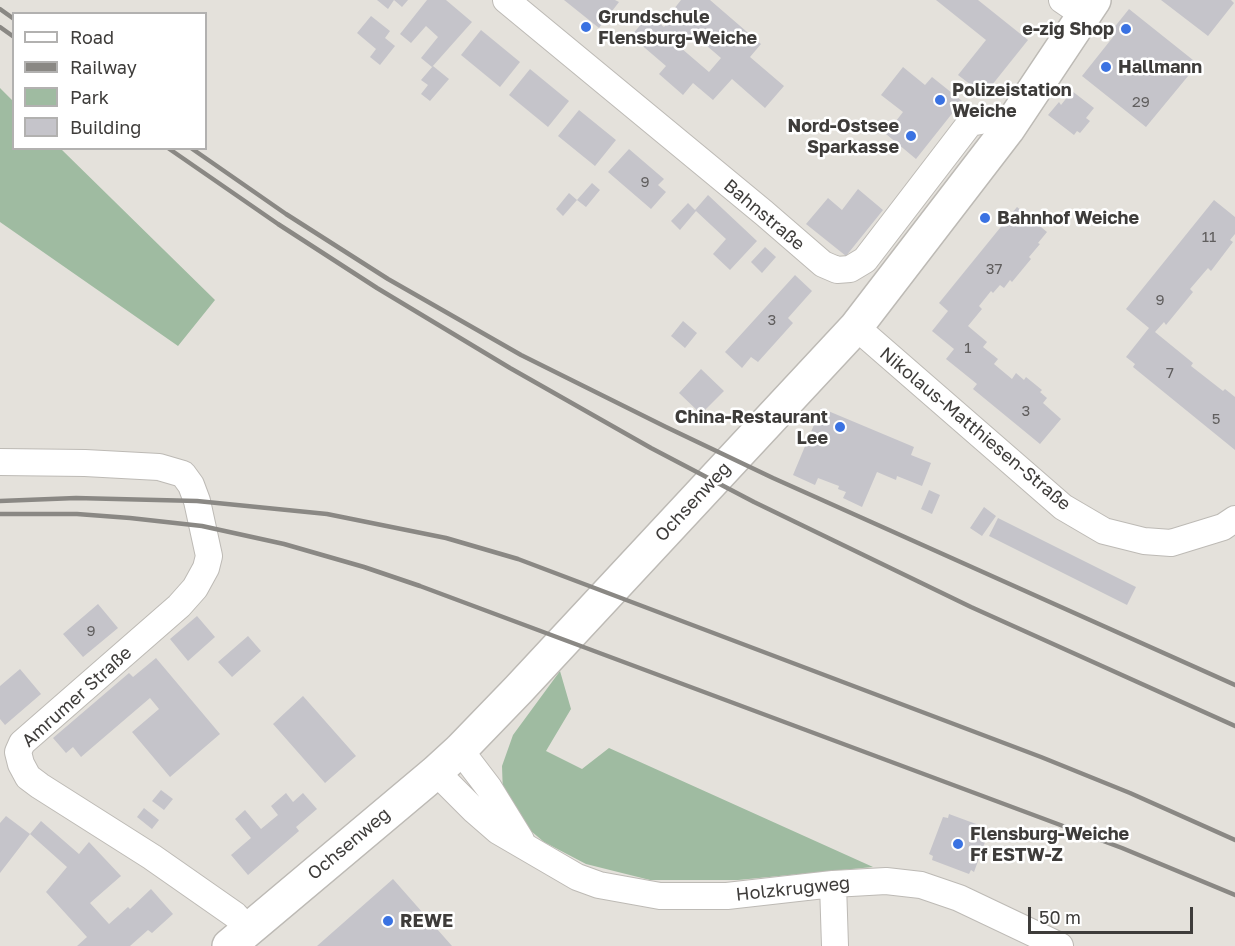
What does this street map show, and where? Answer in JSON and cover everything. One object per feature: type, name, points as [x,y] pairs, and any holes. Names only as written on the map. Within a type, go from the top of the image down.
[{"type":"main road","name":"Ochsenweg","points":[[239,938],[460,750],[856,327],[1008,129],[1080,5]]},
{"type":"street","name":"Bahnstraße","points":[[506,0],[823,264],[837,270],[850,269],[865,260],[970,123],[991,119],[1008,129]]},
{"type":"street","name":"Nikolaus-Matthiesen-Straße","points":[[856,327],[1063,507],[1104,531],[1144,541],[1171,543],[1223,527],[1235,519]]},
{"type":"street","name":"Amrumer Straße","points":[[0,462],[159,467],[183,474],[191,485],[197,501],[208,556],[206,568],[195,588],[179,606],[22,743],[18,752],[28,777],[152,857],[235,915],[239,938]]},
{"type":"street","name":"Holzkrugweg","points":[[460,750],[489,788],[524,846]]},
{"type":"street","name":"Holzkrugweg","points":[[436,772],[498,831],[577,877],[599,885],[660,896],[727,896],[833,884],[886,881],[921,885],[959,898],[1060,946]]},
{"type":"street","points":[[833,884],[835,946]]},
{"type":"green space","points":[[0,88],[12,100],[12,150],[62,150],[215,300],[178,346],[0,222]]},
{"type":"green space","points":[[560,671],[571,709],[546,751],[582,769],[609,748],[873,867],[738,880],[650,880],[586,864],[544,842],[518,820],[503,795],[502,766],[513,735]]},
{"type":"building","points":[[377,0],[394,0],[388,9]]},
{"type":"building","points":[[394,0],[408,0],[402,7]]},
{"type":"building","points":[[427,0],[446,0],[472,22],[432,67],[421,58],[438,37],[426,26],[411,43],[400,34]]},
{"type":"building","points":[[564,0],[615,0],[619,2],[599,28]]},
{"type":"building","points":[[681,0],[710,0],[761,44],[750,57],[784,86],[765,108],[732,79],[713,100],[693,83],[683,95],[659,74],[666,66],[631,36],[649,15],[664,27],[673,16],[670,14]],"holes":[[[692,33],[721,58],[709,72],[681,48]]]},
{"type":"building","points":[[936,0],[978,0],[1028,40],[984,95],[958,75],[986,40]]},
{"type":"building","points":[[1161,0],[1231,0],[1234,3],[1208,36]]},
{"type":"building","points":[[1129,9],[1198,64],[1146,127],[1082,76],[1113,37],[1109,34]]},
{"type":"building","points":[[371,16],[390,31],[385,38],[395,46],[380,65],[370,57],[376,49],[357,33]]},
{"type":"building","points":[[481,30],[520,62],[500,87],[461,55]]},
{"type":"building","points":[[433,66],[449,79],[430,101],[421,94],[428,85],[421,80]]},
{"type":"building","points":[[903,67],[925,85],[932,77],[962,101],[916,159],[886,134],[903,112],[881,95]]},
{"type":"building","points":[[530,69],[569,101],[548,127],[509,95]]},
{"type":"building","points":[[1072,91],[1094,108],[1086,118],[1090,121],[1080,133],[1077,131],[1074,135],[1048,115],[1059,102],[1061,105]]},
{"type":"building","points":[[579,110],[616,140],[595,166],[558,136]]},
{"type":"building","points":[[629,149],[664,179],[658,185],[666,192],[651,209],[608,172]]},
{"type":"building","points":[[592,183],[600,190],[586,207],[577,200]]},
{"type":"building","points":[[858,189],[883,210],[846,256],[806,224],[828,198],[842,210]]},
{"type":"building","points":[[569,193],[577,200],[563,216],[556,209]]},
{"type":"building","points":[[708,195],[757,241],[730,270],[713,254],[726,239],[696,211],[680,230],[671,221],[688,203],[695,210]]},
{"type":"building","points":[[1214,200],[1235,217],[1235,234],[1230,240],[1233,242],[1211,271],[1208,268],[1190,289],[1193,292],[1166,325],[1164,322],[1155,332],[1193,363],[1191,366],[1223,391],[1225,389],[1235,397],[1235,450],[1133,367],[1135,364],[1126,357],[1149,328],[1126,309]]},
{"type":"building","points":[[1017,207],[1047,232],[1029,257],[1031,259],[1012,282],[1010,280],[1004,288],[1000,285],[993,293],[991,291],[979,306],[982,309],[968,326],[987,342],[983,347],[998,359],[994,364],[1012,379],[1016,373],[1024,380],[1026,377],[1042,390],[1040,392],[1047,398],[1043,403],[1061,419],[1040,444],[973,389],[977,384],[946,359],[954,349],[932,331],[948,311],[939,303]]},
{"type":"building","points":[[765,247],[776,257],[762,273],[751,262]]},
{"type":"building","points":[[795,275],[812,291],[788,318],[793,323],[758,362],[751,357],[742,368],[725,352]]},
{"type":"building","points":[[683,321],[697,333],[685,348],[671,336]]},
{"type":"building","points":[[701,369],[724,391],[701,414],[679,393]]},
{"type":"building","points":[[821,408],[914,447],[911,455],[931,463],[922,486],[897,476],[896,480],[877,472],[862,507],[843,498],[846,492],[838,489],[839,486],[818,478],[815,485],[793,475]]},
{"type":"building","points":[[929,490],[940,495],[932,514],[921,509]]},
{"type":"building","points":[[984,507],[996,516],[982,536],[970,528]]},
{"type":"building","points":[[998,518],[1136,587],[1127,605],[989,536]]},
{"type":"building","points":[[98,604],[118,628],[83,657],[63,634]]},
{"type":"building","points":[[197,616],[215,637],[188,661],[170,639]]},
{"type":"building","points":[[248,636],[261,651],[232,677],[218,662]]},
{"type":"building","points":[[156,658],[220,734],[170,777],[132,732],[159,709],[150,698],[81,757],[73,747],[66,753],[53,738],[129,673],[133,677]]},
{"type":"building","points":[[20,669],[41,694],[5,725],[0,719],[0,686]]},
{"type":"building","points":[[303,696],[356,756],[325,783],[273,724]]},
{"type":"building","points":[[161,790],[173,799],[164,810],[152,801]]},
{"type":"building","points":[[286,793],[293,802],[303,793],[317,809],[296,827],[299,831],[248,875],[231,855],[251,838],[235,819],[245,810],[261,829],[278,815],[271,806]]},
{"type":"building","points":[[144,808],[159,820],[152,829],[137,817]]},
{"type":"building","name":"Flensburg-Weiche Ff ESTW-Z","points":[[949,814],[987,828],[985,832],[988,834],[974,872],[971,870],[969,874],[932,860],[933,856],[929,854],[943,817],[948,818]]},
{"type":"building","points":[[6,816],[30,834],[0,873],[0,823]]},
{"type":"building","points":[[41,821],[79,854],[89,842],[121,876],[90,903],[109,924],[128,907],[130,909],[151,889],[173,914],[152,933],[148,930],[130,946],[77,946],[87,937],[46,892],[67,867],[30,834]]},
{"type":"building","name":"REWE","points":[[393,879],[452,946],[317,946]]},
{"type":"railway","points":[[0,9],[12,18]]},
{"type":"railway","points":[[0,27],[12,36]]},
{"type":"railway","points":[[171,150],[278,224],[377,288],[510,368],[651,448],[754,502],[971,607],[1235,726]]},
{"type":"railway","points":[[194,150],[286,214],[388,279],[521,355],[773,478],[1235,685]]},
{"type":"railway","points":[[0,501],[76,498],[197,501],[327,514],[446,538],[518,559],[1041,757],[1130,793],[1235,840]]},
{"type":"railway","points":[[0,514],[77,514],[202,526],[284,544],[364,567],[1122,848],[1235,895]]},
{"type":"place","name":"Grundschule Flensburg-Weiche","points":[[586,27]]},
{"type":"place","name":"e-zig Shop","points":[[1126,29]]},
{"type":"place","name":"Hallmann","points":[[1106,67]]},
{"type":"place","name":"Polizeistation Weiche","points":[[940,100]]},
{"type":"place","name":"Nord-Ostsee Sparkasse","points":[[911,136]]},
{"type":"place","name":"Bahnhof Weiche","points":[[985,218]]},
{"type":"place","name":"China-Restaurant Lee","points":[[840,427]]},
{"type":"place","name":"Flensburg-Weiche Ff ESTW-Z","points":[[958,844]]},
{"type":"place","name":"REWE","points":[[388,921]]}]
